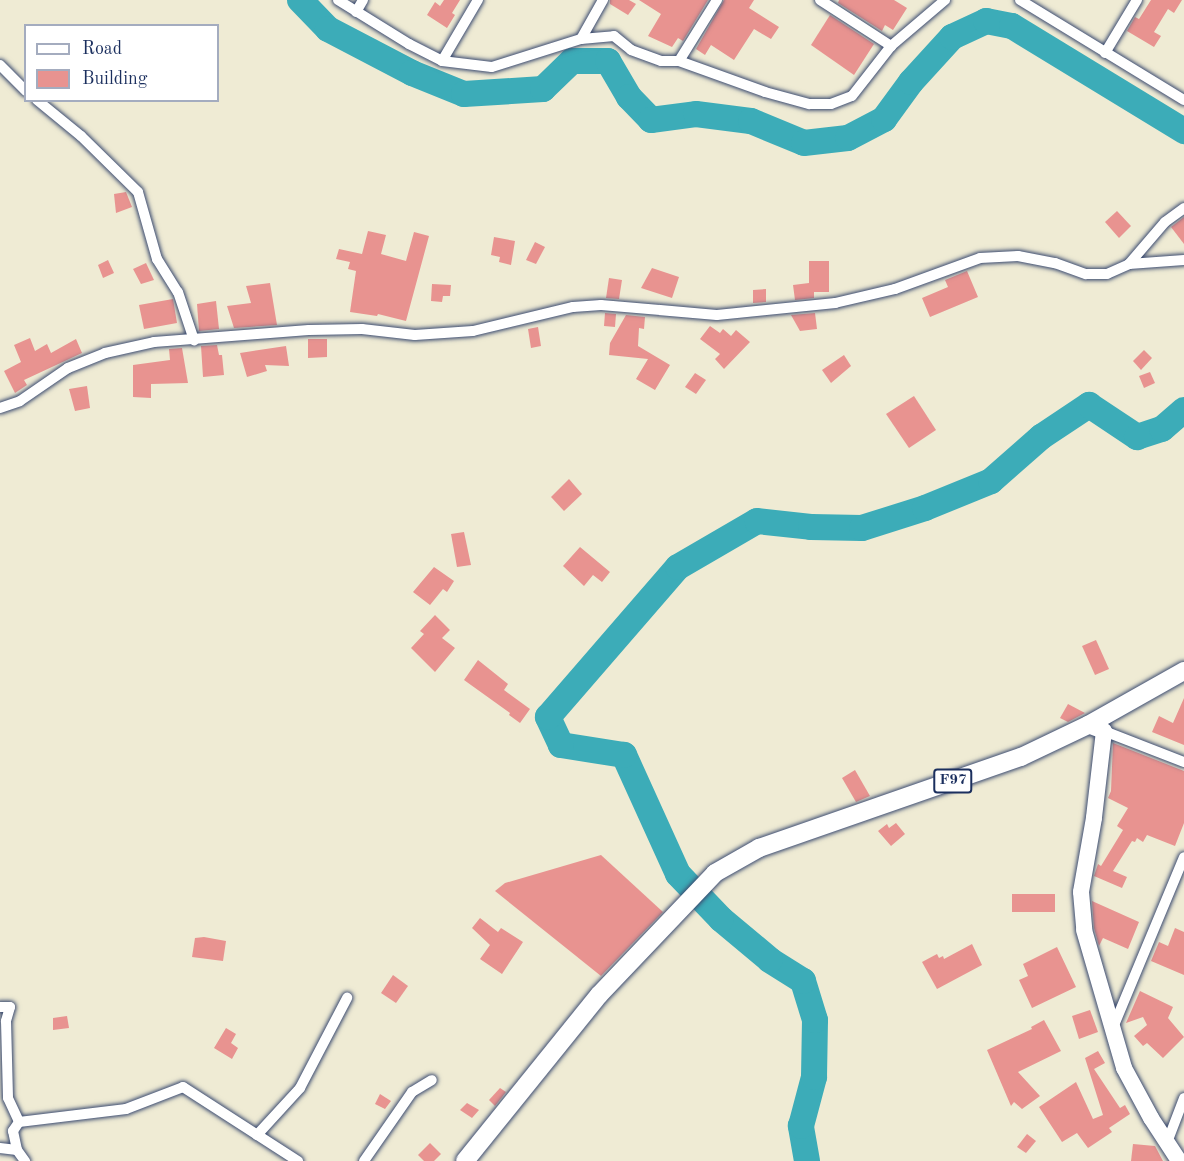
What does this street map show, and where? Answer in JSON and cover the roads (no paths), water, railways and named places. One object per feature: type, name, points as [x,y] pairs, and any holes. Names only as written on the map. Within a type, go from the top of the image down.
[{"type":"main road","name":"F97","points":[[465,1161],[599,995],[715,873],[759,848],[1021,757],[1096,728],[1184,670]]},
{"type":"main road","points":[[1096,728],[1094,818],[1081,892],[1084,930],[1124,1068],[1151,1119],[1168,1140],[1179,1161]]},
{"type":"street","points":[[338,0],[442,61],[492,67],[581,39],[614,36],[631,51],[661,61],[679,61],[765,92],[809,104],[831,104],[852,96],[891,46],[945,0]]},
{"type":"street","points":[[356,12],[363,0]]},
{"type":"street","points":[[442,61],[478,0]]},
{"type":"street","points":[[581,39],[603,0]]},
{"type":"street","points":[[679,61],[717,0]]},
{"type":"street","points":[[820,0],[891,46]]},
{"type":"street","points":[[1020,0],[1184,100]]},
{"type":"street","points":[[1106,53],[1137,0]]},
{"type":"street","points":[[0,65],[24,89]]},
{"type":"street","points":[[39,102],[81,136],[138,192],[157,259],[178,292],[194,340]]},
{"type":"street","points":[[1129,264],[1165,222],[1184,208]]},
{"type":"street","points":[[0,408],[20,401],[68,368],[105,353],[154,342],[309,330],[362,329],[415,335],[472,331],[562,309],[601,305],[717,315],[835,303],[895,289],[981,258],[1018,256],[1055,263],[1086,274],[1107,274],[1129,264],[1184,260]]},
{"type":"street","points":[[1096,728],[1184,762]]},
{"type":"street","points":[[1112,1030],[1184,857]]},
{"type":"street","points":[[257,1135],[300,1088],[347,998]]},
{"type":"street","points":[[3,1006],[6,1021],[8,1098],[19,1122]]},
{"type":"street","points":[[364,1161],[412,1092],[432,1080]]},
{"type":"street","points":[[25,1161],[18,1149],[13,1131],[19,1122],[126,1109],[183,1087],[298,1161]]},
{"type":"street","points":[[1168,1140],[1184,1098]]},
{"type":"street","points":[[0,1148],[18,1149]]},
{"type":"waterway","points":[[300,0],[328,29],[412,73],[464,94],[543,89],[572,61],[608,61],[629,97],[651,120],[696,114],[751,121],[804,143],[848,138],[884,119],[911,82],[952,37],[986,21],[1012,26],[1184,131]]},
{"type":"waterway","points":[[807,1161],[801,1126],[814,1077],[815,1020],[803,981],[770,960],[721,919],[678,874],[624,755],[561,745],[548,717],[678,567],[757,521],[811,527],[862,528],[925,508],[991,481],[1041,437],[1089,405],[1137,437],[1162,429],[1184,410]]}]
